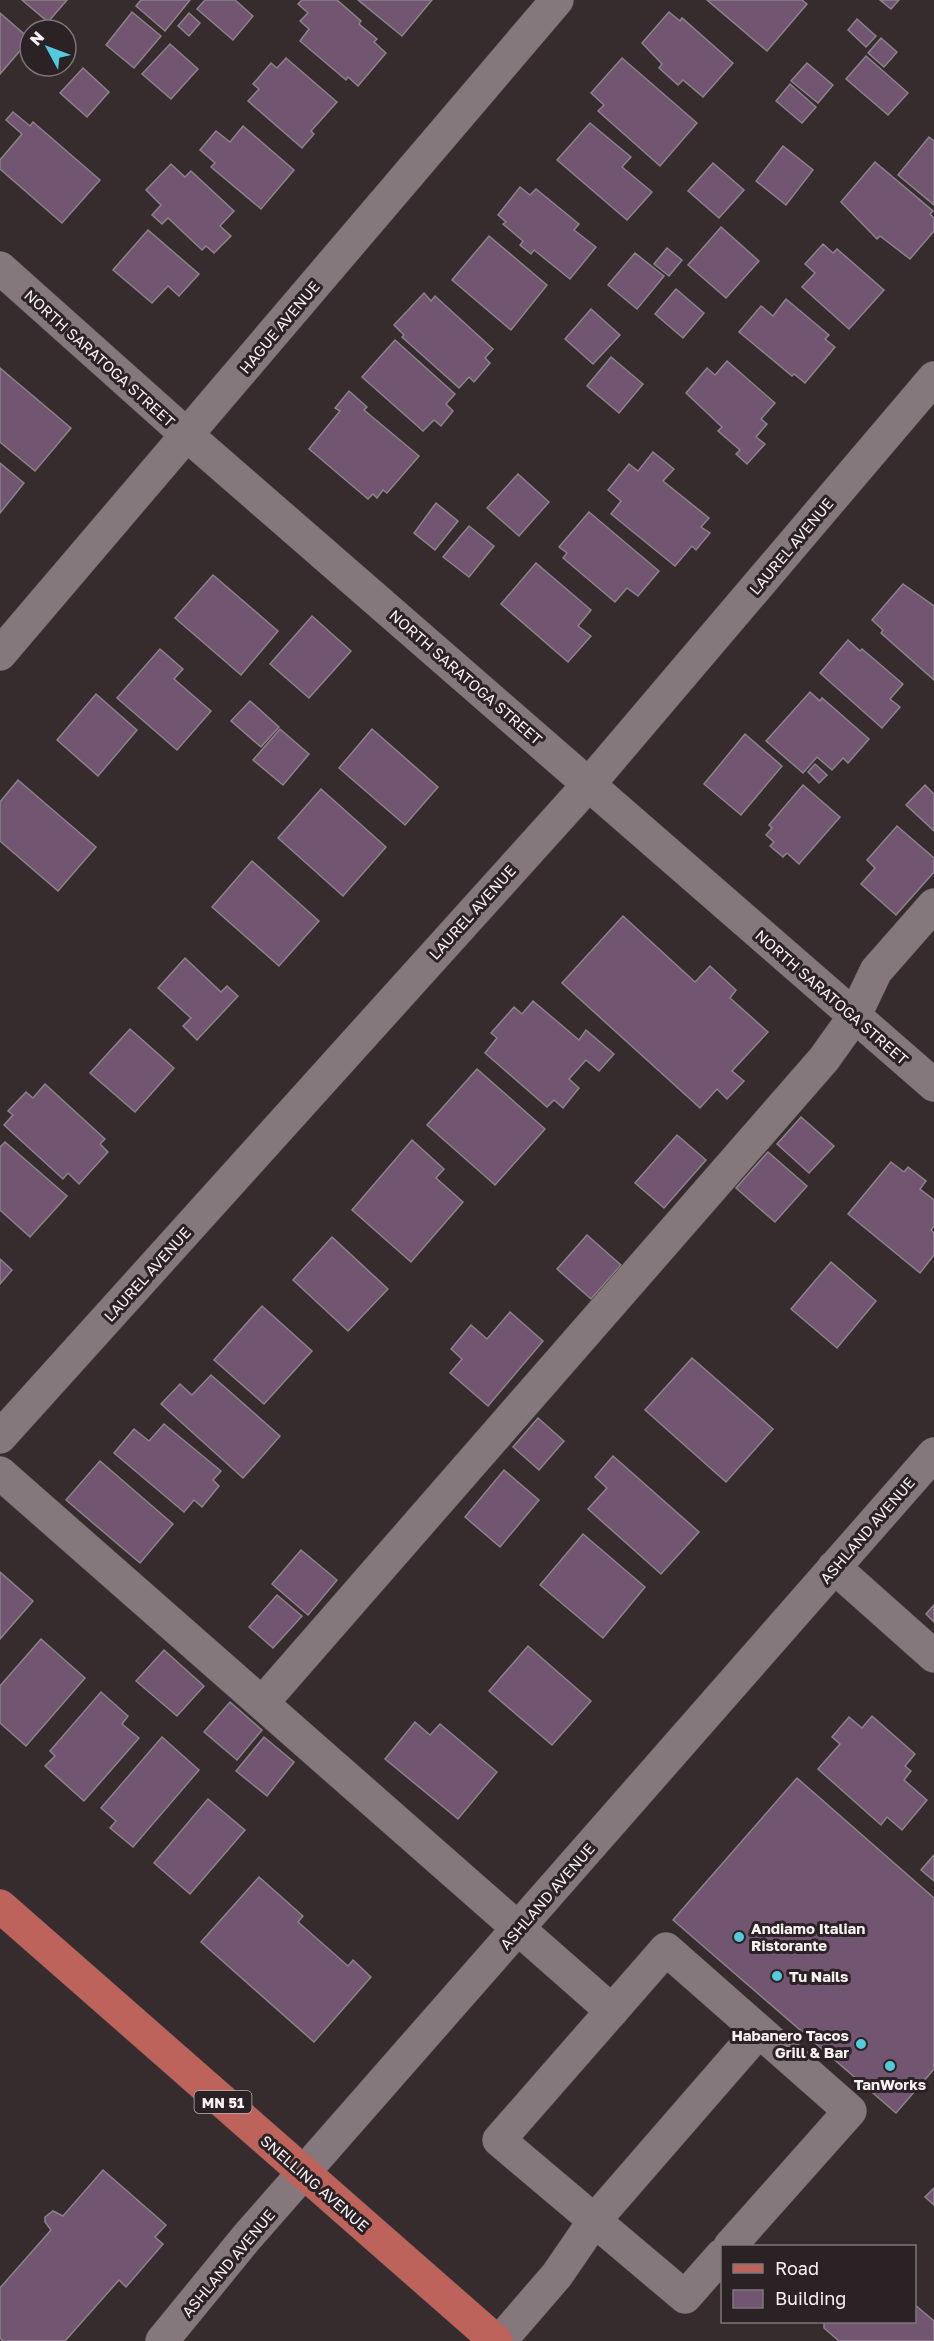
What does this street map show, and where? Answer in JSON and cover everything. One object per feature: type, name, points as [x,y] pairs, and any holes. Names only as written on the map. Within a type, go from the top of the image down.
[{"type":"main road","name":"SNELLING AVENUE","points":[[0,1906],[303,2175],[496,2341]]},
{"type":"street","name":"HAGUE AVENUE","points":[[0,654],[557,0]]},
{"type":"street","name":"NORTH SARATOGA STREET","points":[[0,268],[187,435],[934,1085]]},
{"type":"street","name":"LAUREL AVENUE","points":[[0,1437],[589,784],[934,378]]},
{"type":"street","points":[[263,1702],[824,1059],[854,1017],[876,971],[934,905]]},
{"type":"street","name":"ASHLAND AVENUE","points":[[162,2341],[247,2237],[934,1454]]},
{"type":"street","points":[[0,1473],[612,2011]]},
{"type":"street","points":[[834,1567],[934,1656]]},
{"type":"street","points":[[721,2257],[685,2297],[499,2140],[666,1949],[850,2111],[732,2245]]},
{"type":"street","points":[[500,2341],[557,2275],[594,2221],[759,2031]]},
{"type":"building","points":[[22,0],[67,0],[51,18],[43,18]]},
{"type":"building","points":[[141,0],[190,0],[165,31],[136,6]]},
{"type":"building","points":[[205,0],[235,0],[253,16],[233,40],[197,9]]},
{"type":"building","points":[[302,0],[337,0],[361,21],[359,24],[377,39],[374,42],[386,53],[358,86],[348,77],[346,80],[300,41],[309,29],[300,21],[308,13],[298,4]]},
{"type":"building","points":[[358,0],[432,0],[402,36]]},
{"type":"building","points":[[707,0],[802,0],[807,4],[767,51]]},
{"type":"building","points":[[880,0],[899,0],[891,9]]},
{"type":"building","points":[[132,12],[161,36],[134,68],[106,45]]},
{"type":"building","points":[[669,12],[680,21],[682,18],[733,63],[703,97],[683,80],[678,85],[659,68],[662,64],[642,43]]},
{"type":"building","points":[[0,13],[18,29],[18,53],[0,74]]},
{"type":"building","points":[[189,13],[200,23],[189,36],[178,26]]},
{"type":"building","points":[[857,19],[876,36],[866,47],[848,30]]},
{"type":"building","points":[[881,38],[897,52],[884,67],[868,53]]},
{"type":"building","points":[[170,44],[198,69],[171,99],[142,74]]},
{"type":"building","points":[[866,56],[908,93],[888,115],[846,79]]},
{"type":"building","points":[[286,58],[337,102],[311,131],[314,134],[302,148],[248,101],[259,89],[253,84],[271,63],[277,68]]},
{"type":"building","points":[[622,58],[697,123],[660,166],[598,111],[604,105],[591,93]]},
{"type":"building","points":[[807,63],[833,85],[818,103],[791,81]]},
{"type":"building","points":[[83,68],[109,92],[87,117],[60,93],[74,78],[78,78],[78,73]]},
{"type":"building","points":[[790,84],[816,107],[802,123],[776,101]]},
{"type":"building","points":[[13,112],[30,126],[33,122],[100,180],[62,223],[0,169],[0,160],[22,134],[6,120]]},
{"type":"building","points":[[590,123],[631,157],[622,167],[652,192],[627,220],[557,160]]},
{"type":"building","points":[[243,126],[294,170],[261,209],[211,167],[215,163],[200,150],[216,131],[230,142]]},
{"type":"building","points":[[929,137],[934,141],[934,205],[898,175]]},
{"type":"building","points":[[783,146],[813,170],[786,205],[756,181]]},
{"type":"building","points":[[875,162],[933,211],[930,214],[934,218],[934,231],[910,259],[880,236],[877,239],[841,202]]},
{"type":"building","points":[[713,163],[744,190],[719,218],[688,191]]},
{"type":"building","points":[[171,164],[185,177],[191,171],[234,211],[220,226],[231,236],[214,253],[206,246],[202,250],[168,218],[162,224],[152,215],[161,205],[146,190]]},
{"type":"building","points":[[520,187],[530,195],[536,189],[579,224],[574,230],[596,247],[570,279],[534,250],[531,254],[520,245],[523,241],[503,224],[506,222],[498,215]]},
{"type":"building","points":[[721,227],[759,261],[726,298],[688,265]]},
{"type":"building","points":[[148,230],[199,274],[179,296],[168,286],[152,303],[113,270]]},
{"type":"building","points":[[489,236],[547,285],[511,330],[452,280]]},
{"type":"building","points":[[823,244],[833,253],[837,249],[884,290],[849,329],[802,287],[815,273],[805,264]]},
{"type":"building","points":[[667,248],[682,260],[669,276],[654,264]]},
{"type":"building","points":[[635,253],[664,276],[637,309],[608,285]]},
{"type":"building","points":[[676,289],[704,313],[683,338],[655,314]]},
{"type":"building","points":[[424,293],[431,301],[435,296],[493,349],[485,358],[490,363],[474,382],[469,377],[459,388],[402,337],[404,335],[394,325]]},
{"type":"building","points":[[786,299],[829,335],[825,339],[835,347],[805,383],[794,374],[792,376],[739,332],[761,306],[773,316]]},
{"type":"building","points":[[591,309],[620,335],[593,364],[565,339]]},
{"type":"building","points":[[395,340],[455,394],[446,404],[453,411],[441,426],[434,420],[423,431],[362,377]]},
{"type":"building","points":[[611,357],[643,384],[619,413],[587,386]]},
{"type":"building","points":[[727,361],[775,403],[761,419],[767,424],[756,437],[765,444],[747,464],[736,454],[740,450],[718,431],[722,427],[686,393],[707,368],[715,375]]},
{"type":"building","points":[[0,368],[71,428],[35,471],[0,442]]},
{"type":"building","points":[[349,391],[367,407],[364,410],[419,456],[387,493],[383,490],[377,498],[373,494],[368,499],[309,449],[340,411],[335,408]]},
{"type":"building","points":[[653,452],[674,469],[663,481],[709,518],[701,527],[710,533],[696,550],[692,546],[675,566],[611,514],[621,501],[608,490],[629,464],[638,471]]},
{"type":"building","points":[[0,463],[24,483],[0,513]]},
{"type":"building","points":[[518,474],[549,502],[519,536],[487,508]]},
{"type":"building","points":[[436,503],[458,521],[435,550],[414,533]]},
{"type":"building","points":[[589,512],[659,571],[638,596],[627,588],[615,602],[563,558],[567,553],[559,547]]},
{"type":"building","points":[[469,526],[494,546],[469,577],[443,557]]},
{"type":"building","points":[[536,563],[591,610],[578,626],[591,636],[568,662],[501,604]]},
{"type":"building","points":[[213,575],[278,631],[241,675],[175,618]]},
{"type":"building","points":[[903,584],[934,606],[934,680],[881,633],[883,630],[872,620]]},
{"type":"building","points":[[312,616],[351,651],[309,698],[270,664]]},
{"type":"building","points":[[848,640],[903,684],[890,699],[900,707],[882,728],[820,673]]},
{"type":"building","points":[[160,649],[183,669],[174,679],[211,711],[177,750],[117,698]]},
{"type":"building","points":[[810,692],[820,701],[822,698],[869,739],[848,763],[843,758],[832,770],[817,757],[803,773],[766,741]]},
{"type":"building","points":[[96,694],[137,730],[98,776],[57,740]]},
{"type":"building","points":[[250,701],[279,727],[261,747],[231,721]]},
{"type":"building","points":[[280,729],[309,754],[283,785],[253,760]]},
{"type":"building","points":[[372,729],[438,787],[405,825],[339,768]]},
{"type":"building","points":[[745,734],[782,766],[741,815],[704,784]]},
{"type":"building","points":[[815,764],[827,775],[819,783],[808,772]]},
{"type":"building","points":[[18,780],[96,847],[58,891],[0,841],[0,802]]},
{"type":"building","points":[[803,785],[840,817],[799,864],[787,853],[783,857],[770,846],[774,842],[766,835],[772,828],[769,825]]},
{"type":"building","points":[[925,785],[934,794],[934,831],[906,805]]},
{"type":"building","points":[[321,789],[386,847],[343,896],[278,838]]},
{"type":"building","points":[[897,826],[934,858],[934,872],[896,915],[861,884],[875,868],[867,860]]},
{"type":"building","points":[[252,861],[319,921],[279,966],[212,907]]},
{"type":"building","points":[[623,916],[695,982],[710,966],[736,990],[730,998],[768,1032],[732,1071],[744,1081],[727,1099],[717,1089],[700,1108],[562,983]]},
{"type":"building","points":[[185,958],[221,992],[227,986],[238,996],[197,1040],[183,1026],[191,1018],[158,988]]},
{"type":"building","points":[[533,1001],[579,1040],[586,1030],[614,1054],[599,1071],[586,1060],[569,1079],[579,1088],[563,1108],[554,1100],[547,1107],[485,1053],[497,1038],[491,1033],[514,1007],[522,1014]]},
{"type":"building","points":[[130,1029],[174,1068],[135,1112],[90,1073]]},
{"type":"building","points":[[477,1069],[545,1129],[495,1185],[427,1125]]},
{"type":"building","points":[[45,1084],[105,1139],[100,1144],[108,1152],[79,1184],[68,1173],[63,1179],[4,1125],[13,1115],[8,1111],[26,1092],[33,1098]]},
{"type":"building","points":[[801,1117],[834,1146],[809,1173],[777,1144]]},
{"type":"building","points":[[677,1135],[706,1160],[664,1208],[635,1183]]},
{"type":"building","points":[[412,1140],[444,1169],[436,1178],[463,1202],[411,1262],[352,1210]]},
{"type":"building","points":[[5,1142],[67,1196],[30,1237],[0,1210],[0,1147]]},
{"type":"building","points":[[768,1152],[807,1186],[775,1222],[736,1188]]},
{"type":"building","points":[[891,1162],[904,1172],[908,1167],[926,1181],[920,1189],[934,1200],[934,1226],[931,1230],[934,1233],[934,1255],[920,1273],[848,1214]]},
{"type":"building","points":[[587,1235],[621,1265],[591,1299],[557,1269]]},
{"type":"building","points":[[332,1237],[388,1289],[348,1331],[293,1280]]},
{"type":"building","points":[[0,1259],[12,1270],[0,1284]]},
{"type":"building","points":[[831,1262],[876,1301],[837,1348],[791,1309]]},
{"type":"building","points":[[262,1306],[312,1351],[264,1404],[214,1360]]},
{"type":"building","points":[[510,1312],[543,1341],[488,1406],[450,1373],[462,1359],[451,1349],[471,1325],[487,1339]]},
{"type":"building","points":[[692,1358],[773,1429],[726,1482],[645,1410]]},
{"type":"building","points":[[211,1375],[280,1436],[243,1478],[161,1404],[180,1384],[192,1395]]},
{"type":"building","points":[[538,1418],[564,1441],[539,1470],[513,1447]]},
{"type":"building","points":[[164,1424],[221,1471],[213,1480],[219,1486],[202,1507],[194,1500],[184,1512],[114,1453],[134,1429],[149,1441]]},
{"type":"building","points":[[613,1456],[699,1532],[661,1574],[588,1509],[607,1488],[595,1477]]},
{"type":"building","points":[[100,1461],[173,1524],[140,1563],[66,1500]]},
{"type":"building","points":[[504,1470],[539,1500],[500,1547],[465,1517]]},
{"type":"building","points":[[583,1534],[645,1587],[603,1638],[540,1585]]},
{"type":"building","points":[[301,1550],[337,1580],[308,1615],[272,1584]]},
{"type":"building","points":[[0,1572],[33,1601],[0,1639]]},
{"type":"building","points":[[277,1595],[302,1616],[273,1648],[249,1627]]},
{"type":"building","points":[[934,1605],[934,1622],[926,1614]]},
{"type":"building","points":[[41,1639],[85,1678],[26,1746],[0,1723],[0,1686]]},
{"type":"building","points":[[528,1646],[591,1701],[552,1745],[489,1691]]},
{"type":"building","points":[[164,1650],[204,1686],[177,1716],[136,1681]]},
{"type":"building","points":[[101,1692],[128,1716],[122,1724],[139,1738],[84,1801],[45,1766],[55,1756],[50,1751]]},
{"type":"building","points":[[230,1702],[262,1730],[237,1760],[204,1732]]},
{"type":"building","points":[[872,1716],[915,1754],[905,1766],[911,1771],[904,1780],[927,1800],[902,1830],[887,1817],[881,1825],[818,1769],[840,1744],[832,1737],[849,1717],[862,1728]]},
{"type":"building","points":[[415,1722],[430,1735],[440,1724],[497,1772],[458,1819],[385,1759]]},
{"type":"building","points":[[162,1737],[199,1770],[133,1847],[110,1828],[116,1821],[101,1808]]},
{"type":"building","points":[[264,1737],[294,1762],[267,1796],[236,1771]]},
{"type":"building","points":[[797,1778],[934,1898],[934,2069],[896,2113],[673,1920]]},
{"type":"building","points":[[208,1799],[245,1830],[190,1894],[154,1863]]},
{"type":"building","points":[[934,1855],[934,1881],[921,1870]]},
{"type":"building","points":[[259,1877],[303,1916],[298,1922],[348,1966],[353,1960],[371,1977],[314,2042],[201,1942]]},
{"type":"building","points":[[103,2170],[166,2225],[155,2237],[163,2244],[126,2287],[119,2280],[65,2341],[3,2341],[0,2338],[0,2288],[51,2230],[45,2222],[45,2217],[53,2211],[63,2216]]},
{"type":"building","points":[[934,2188],[934,2205],[925,2197]]},
{"type":"building","points":[[916,2306],[934,2321],[934,2341],[839,2341],[824,2328],[824,2323],[916,2323]]},
{"type":"place","name":"Andiamo Italian Ristorante","points":[[739,1937]]},
{"type":"place","name":"Tu Nails","points":[[777,1976]]},
{"type":"place","name":"Habanero Tacos Grill & Bar","points":[[861,2044]]},
{"type":"place","name":"TanWorks","points":[[890,2066]]}]
